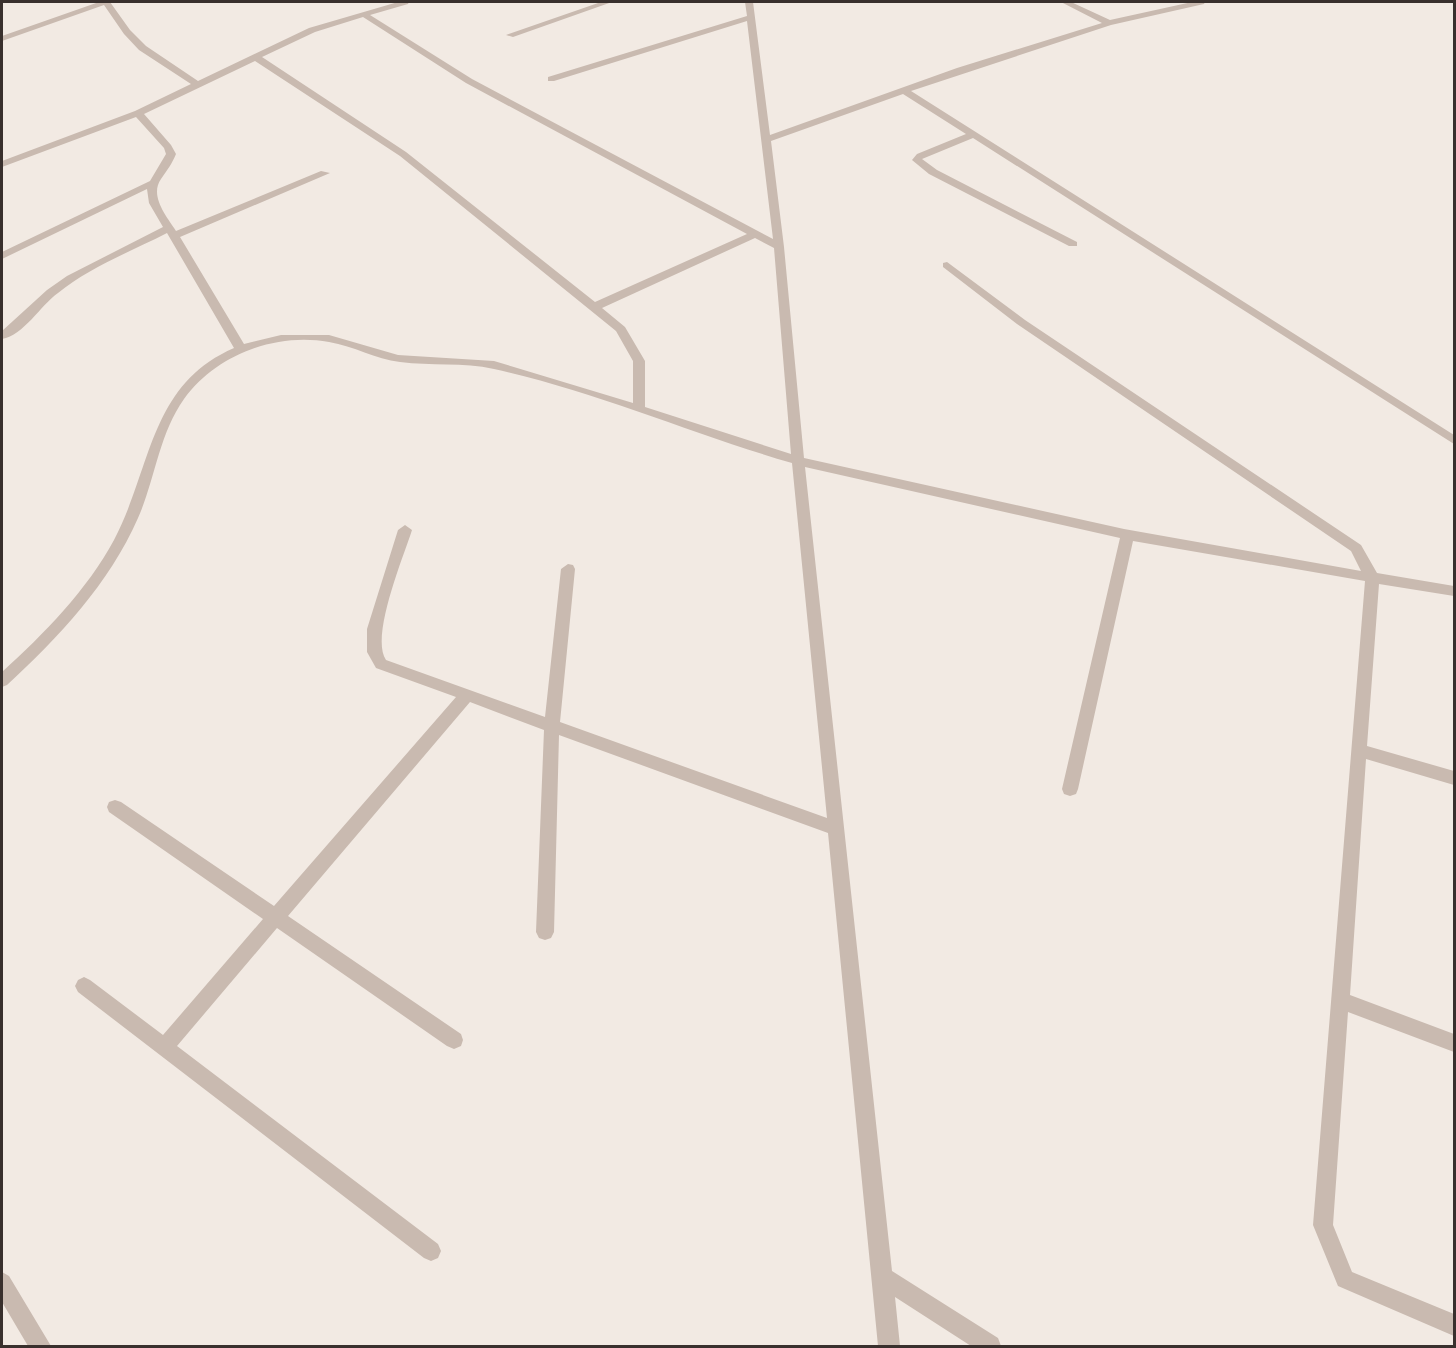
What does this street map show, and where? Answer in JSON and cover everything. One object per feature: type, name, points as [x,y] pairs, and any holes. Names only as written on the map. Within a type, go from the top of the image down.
[{"type":"street","points":[[2,39],[105,2],[112,8],[125,31],[141,48],[198,85]]},
{"type":"street","points":[[2,164],[138,113],[312,30],[405,2]]},
{"type":"street","points":[[510,35],[608,2]]},
{"type":"street","points":[[1065,2],[1109,22]]},
{"type":"street","points":[[767,139],[960,70],[1109,22],[1201,2]]},
{"type":"street","points":[[550,79],[750,9],[780,247],[798,460],[889,1347]]},
{"type":"street","points":[[363,14],[469,81],[780,247]]},
{"type":"street","points":[[255,57],[404,154],[621,329],[639,361],[639,409]]},
{"type":"street","points":[[905,91],[1455,440]]},
{"type":"street","points":[[2,256],[152,183],[164,169],[171,154],[168,147],[138,113]]},
{"type":"street","points":[[972,135],[920,156],[917,160],[933,172],[1073,244]]},
{"type":"street","points":[[2,336],[17,326],[45,297],[69,279],[172,232],[326,173]]},
{"type":"street","points":[[152,183],[150,191],[154,203],[242,348]]},
{"type":"street","points":[[594,307],[755,234]]},
{"type":"street","points":[[947,265],[1021,322],[1356,548],[1372,577],[1323,1225],[1345,1279],[1455,1325]]},
{"type":"street","points":[[2,681],[56,627],[120,542],[138,505],[168,414],[184,387],[221,358],[242,348],[264,341],[323,337],[343,341],[387,357],[451,359],[490,365],[639,409],[798,460],[1128,535],[1455,591]]},
{"type":"street","points":[[405,530],[374,629],[372,644],[381,664],[836,829]]},
{"type":"street","points":[[1070,789],[1128,535]]},
{"type":"street","points":[[544,932],[552,726],[568,569]]},
{"type":"street","points":[[164,1047],[467,695]]},
{"type":"street","points":[[1358,750],[1455,778]]},
{"type":"street","points":[[115,807],[454,1040]]},
{"type":"street","points":[[84,986],[431,1251]]},
{"type":"street","points":[[1340,1000],[1455,1043]]},
{"type":"street","points":[[881,1276],[990,1347]]},
{"type":"street","points":[[2,1283],[40,1347]]}]
